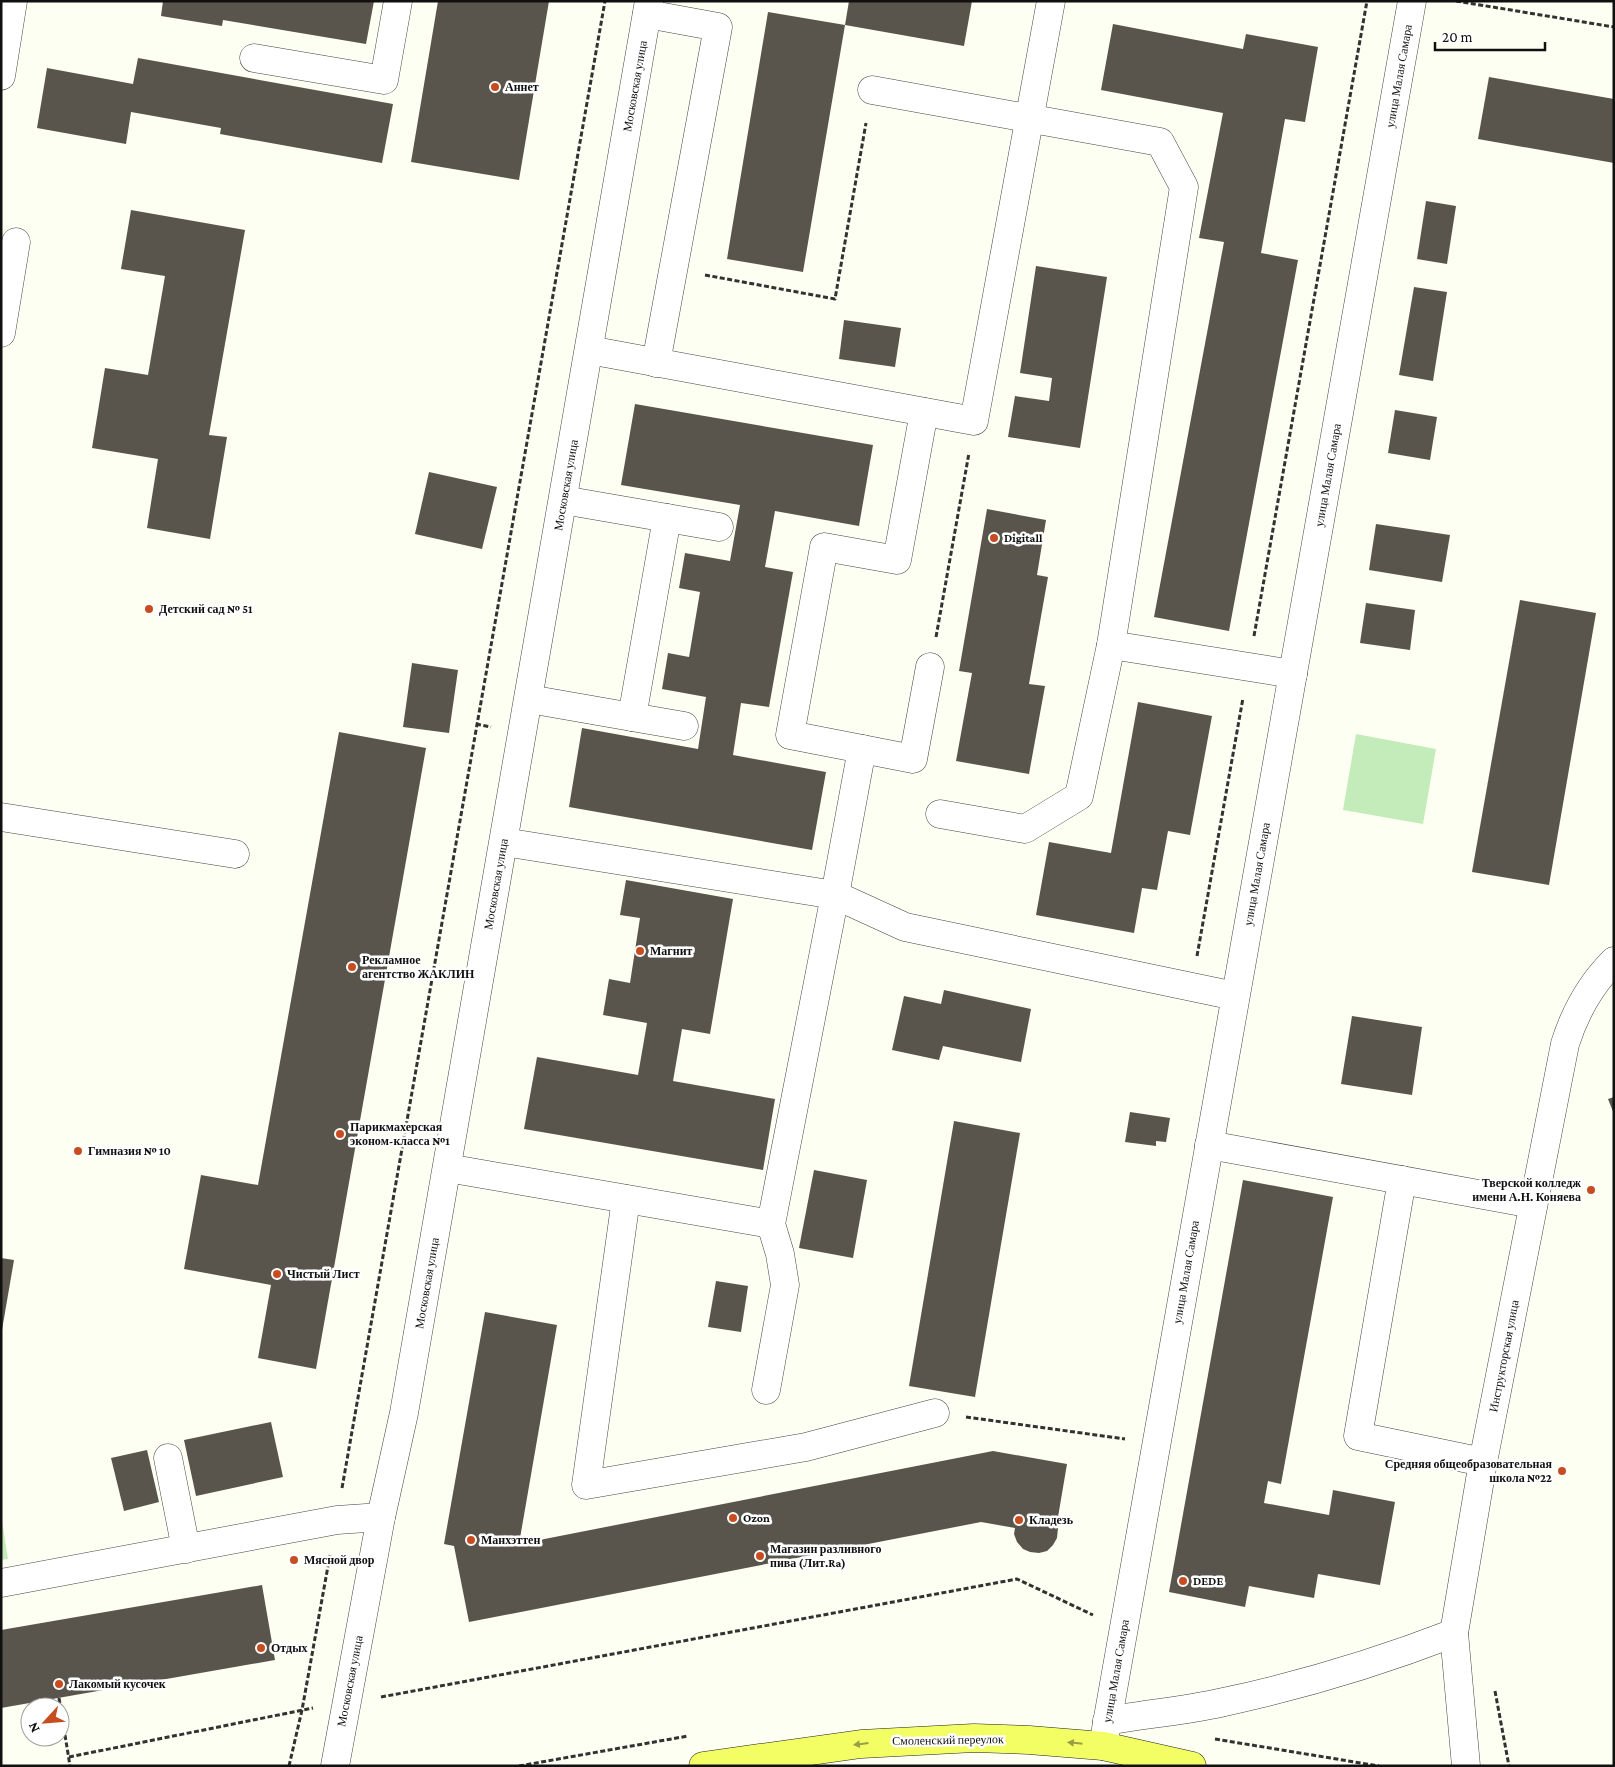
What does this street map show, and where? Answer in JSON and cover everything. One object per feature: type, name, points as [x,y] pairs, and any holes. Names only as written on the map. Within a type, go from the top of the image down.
[{"type":"main road","name":"Смоленский переулок","points":[[703,1766],[903,1740],[1016,1739],[1105,1733],[1192,1766]]},
{"type":"street","points":[[1,76],[13,1]]},
{"type":"street","points":[[254,58],[384,80],[398,1]]},
{"type":"street","points":[[589,350],[974,421],[1050,1]]},
{"type":"street","name":"улица Малая Самара","points":[[1105,1733],[1412,1]]},
{"type":"street","points":[[648,8],[718,27],[656,363]]},
{"type":"street","name":"Московская улица","points":[[335,1766],[382,1517],[404,1413],[448,1168],[648,8]]},
{"type":"street","points":[[872,90],[1160,142],[1184,187],[1111,645],[1079,796],[1025,829],[940,814]]},
{"type":"street","points":[[1,333],[16,242]]},
{"type":"street","points":[[924,412],[897,560],[824,547],[790,736],[913,759],[930,667]]},
{"type":"street","points":[[563,500],[719,527]]},
{"type":"street","points":[[632,717],[667,518]]},
{"type":"street","points":[[1111,645],[1293,674]]},
{"type":"street","points":[[528,699],[684,726]]},
{"type":"street","points":[[766,1390],[784,1285],[780,1254],[771,1224],[862,749]]},
{"type":"street","points":[[1,817],[235,854]]},
{"type":"street","points":[[504,842],[835,895],[904,927],[1235,996]]},
{"type":"street","name":"Инструкторская улица","points":[[1466,1766],[1454,1633],[1483,1462],[1565,1044],[1570,1028],[1590,990],[1614,961]]},
{"type":"street","points":[[1209,1145],[1533,1204]]},
{"type":"street","points":[[448,1168],[771,1224]]},
{"type":"street","points":[[1402,1180],[1358,1436],[1483,1462]]},
{"type":"street","points":[[626,1199],[586,1485],[806,1447],[935,1413]]},
{"type":"street","points":[[168,1458],[186,1549]]},
{"type":"street","points":[[1,1583],[337,1520],[382,1517]]},
{"type":"street","points":[[1105,1733],[1320,1679],[1390,1657],[1454,1633]]},
{"type":"path","points":[[289,1766],[302,1710],[337,1520],[605,1]]},
{"type":"path","points":[[1191,987],[1367,1]]},
{"type":"path","points":[[1456,1],[1614,27]]},
{"type":"path","points":[[674,269],[835,299],[872,90]]},
{"type":"path","points":[[930,667],[974,421]]},
{"type":"path","points":[[935,1413],[1156,1444]]},
{"type":"path","points":[[69,1758],[302,1710],[1018,1578],[1123,1630]]},
{"type":"path","points":[[1214,1738],[1379,1766]]},
{"type":"path","points":[[67,1747],[70,1766]]},
{"type":"green space","points":[[1356,734],[1436,749],[1423,824],[1343,810]]},
{"type":"green space","points":[[1,1515],[8,1559],[1,1560]]},
{"type":"building","points":[[163,1],[374,1],[366,44],[223,20],[222,26],[161,16]]},
{"type":"building","points":[[438,1],[549,1],[519,180],[411,162]]},
{"type":"building","points":[[849,1],[972,1],[964,46],[845,25]]},
{"type":"building","points":[[768,12],[845,25],[803,272],[727,259]]},
{"type":"building","points":[[1113,24],[1243,49],[1246,34],[1318,47],[1305,122],[1285,119],[1261,253],[1298,260],[1229,631],[1154,617],[1224,242],[1199,238],[1223,113],[1101,90]]},
{"type":"building","points":[[138,58],[393,104],[382,163],[220,134],[221,128],[131,112],[126,144],[37,128],[47,68],[133,84]]},
{"type":"building","points":[[1489,77],[1614,99],[1614,163],[1478,139]]},
{"type":"building","points":[[1426,201],[1456,206],[1447,264],[1417,259]]},
{"type":"building","points":[[131,210],[245,230],[209,435],[227,437],[210,539],[147,528],[158,459],[92,448],[105,368],[148,375],[165,276],[121,269]]},
{"type":"building","points":[[1036,266],[1107,277],[1080,448],[1008,437],[1015,396],[1049,401],[1052,378],[1020,373]]},
{"type":"building","points":[[1414,287],[1447,292],[1433,381],[1399,375]]},
{"type":"building","points":[[844,320],[901,328],[895,367],[839,359]]},
{"type":"building","points":[[635,404],[873,445],[859,526],[775,511],[765,567],[793,572],[769,707],[741,703],[733,755],[826,772],[812,850],[569,807],[582,728],[698,749],[706,697],[662,689],[668,653],[689,657],[700,592],[679,588],[685,553],[730,561],[740,505],[621,485]]},
{"type":"building","points":[[1395,410],[1437,417],[1430,460],[1388,453]]},
{"type":"building","points":[[429,472],[497,487],[482,549],[415,534]]},
{"type":"building","points":[[987,509],[1046,520],[1037,575],[1048,577],[1029,684],[1045,686],[1029,774],[956,761],[972,673],[959,671]]},
{"type":"building","points":[[1376,524],[1450,535],[1442,582],[1369,570]]},
{"type":"building","points":[[1520,600],[1596,613],[1549,885],[1472,872]]},
{"type":"building","points":[[1366,603],[1415,610],[1410,650],[1360,643]]},
{"type":"building","points":[[412,663],[458,670],[449,733],[403,727]]},
{"type":"building","points":[[1138,702],[1212,716],[1190,835],[1168,831],[1157,890],[1142,888],[1134,933],[1036,915],[1049,842],[1111,853]]},
{"type":"building","points":[[339,732],[426,748],[316,1369],[258,1358],[271,1285],[184,1269],[201,1175],[258,1185]]},
{"type":"building","points":[[626,880],[733,899],[710,1034],[682,1029],[673,1081],[775,1099],[763,1170],[524,1129],[537,1057],[638,1075],[647,1023],[603,1015],[609,979],[630,983],[640,918],[620,915]]},
{"type":"building","points":[[944,990],[1031,1009],[1021,1062],[943,1046],[939,1060],[892,1050],[904,996],[941,1004]]},
{"type":"building","points":[[1352,1016],[1422,1027],[1412,1095],[1341,1084]]},
{"type":"building","points":[[1614,1097],[1614,1114],[1608,1099]]},
{"type":"building","points":[[1130,1112],[1170,1118],[1166,1142],[1156,1141],[1156,1146],[1125,1142]]},
{"type":"building","points":[[954,1121],[1020,1133],[975,1397],[909,1386]]},
{"type":"building","points":[[814,1170],[867,1180],[853,1258],[799,1248]]},
{"type":"building","points":[[1243,1180],[1333,1197],[1281,1484],[1268,1481],[1264,1503],[1329,1515],[1333,1490],[1395,1502],[1380,1585],[1318,1574],[1314,1598],[1249,1586],[1245,1607],[1169,1592]]},
{"type":"building","points":[[1,1258],[14,1260],[2,1330],[1,1330]]},
{"type":"building","points":[[716,1281],[748,1286],[741,1332],[708,1327]]},
{"type":"building","points":[[485,1312],[557,1325],[519,1544],[993,1451],[1067,1464],[1058,1517],[1050,1516],[1058,1528],[1057,1538],[1047,1551],[1039,1553],[1030,1552],[1023,1549],[1017,1542],[1014,1534],[1015,1528],[981,1522],[469,1622],[454,1546],[444,1544]]},
{"type":"building","points":[[271,1422],[283,1477],[196,1496],[184,1440]]},
{"type":"building","points":[[147,1450],[159,1502],[124,1511],[111,1458]]},
{"type":"building","points":[[262,1585],[275,1660],[64,1697],[20,1697],[20,1705],[1,1708],[1,1630]]},
{"type":"place","name":"Аннет","points":[[495,87]]},
{"type":"place","name":"Digitall","points":[[994,538]]},
{"type":"place","name":"Детский сад № 51","points":[[149,609]]},
{"type":"place","name":"Магнит","points":[[640,951]]},
{"type":"place","name":"Рекламное агентство ЖАКЛИН","points":[[352,967]]},
{"type":"place","name":"Парикмахерская эконом-класса №1","points":[[340,1134]]},
{"type":"place","name":"Гимназия № 10","points":[[78,1151]]},
{"type":"place","name":"Тверской колледж имени А.Н. Коняева","points":[[1591,1190]]},
{"type":"place","name":"Чистый Лист","points":[[277,1274]]},
{"type":"place","name":"Средняя общеобразовательная школа №22","points":[[1562,1471]]},
{"type":"place","name":"Ozon","points":[[733,1518]]},
{"type":"place","name":"Кладезь","points":[[1019,1520]]},
{"type":"place","name":"Манхэттен","points":[[471,1540]]},
{"type":"place","name":"Магазин разливного пива (Лит.Ra)","points":[[760,1556]]},
{"type":"place","name":"Мясной двор","points":[[294,1560]]},
{"type":"place","name":"DEDE","points":[[1183,1581]]},
{"type":"place","name":"Отдых","points":[[261,1648]]},
{"type":"place","name":"Лакомый кусочек","points":[[59,1684]]}]
